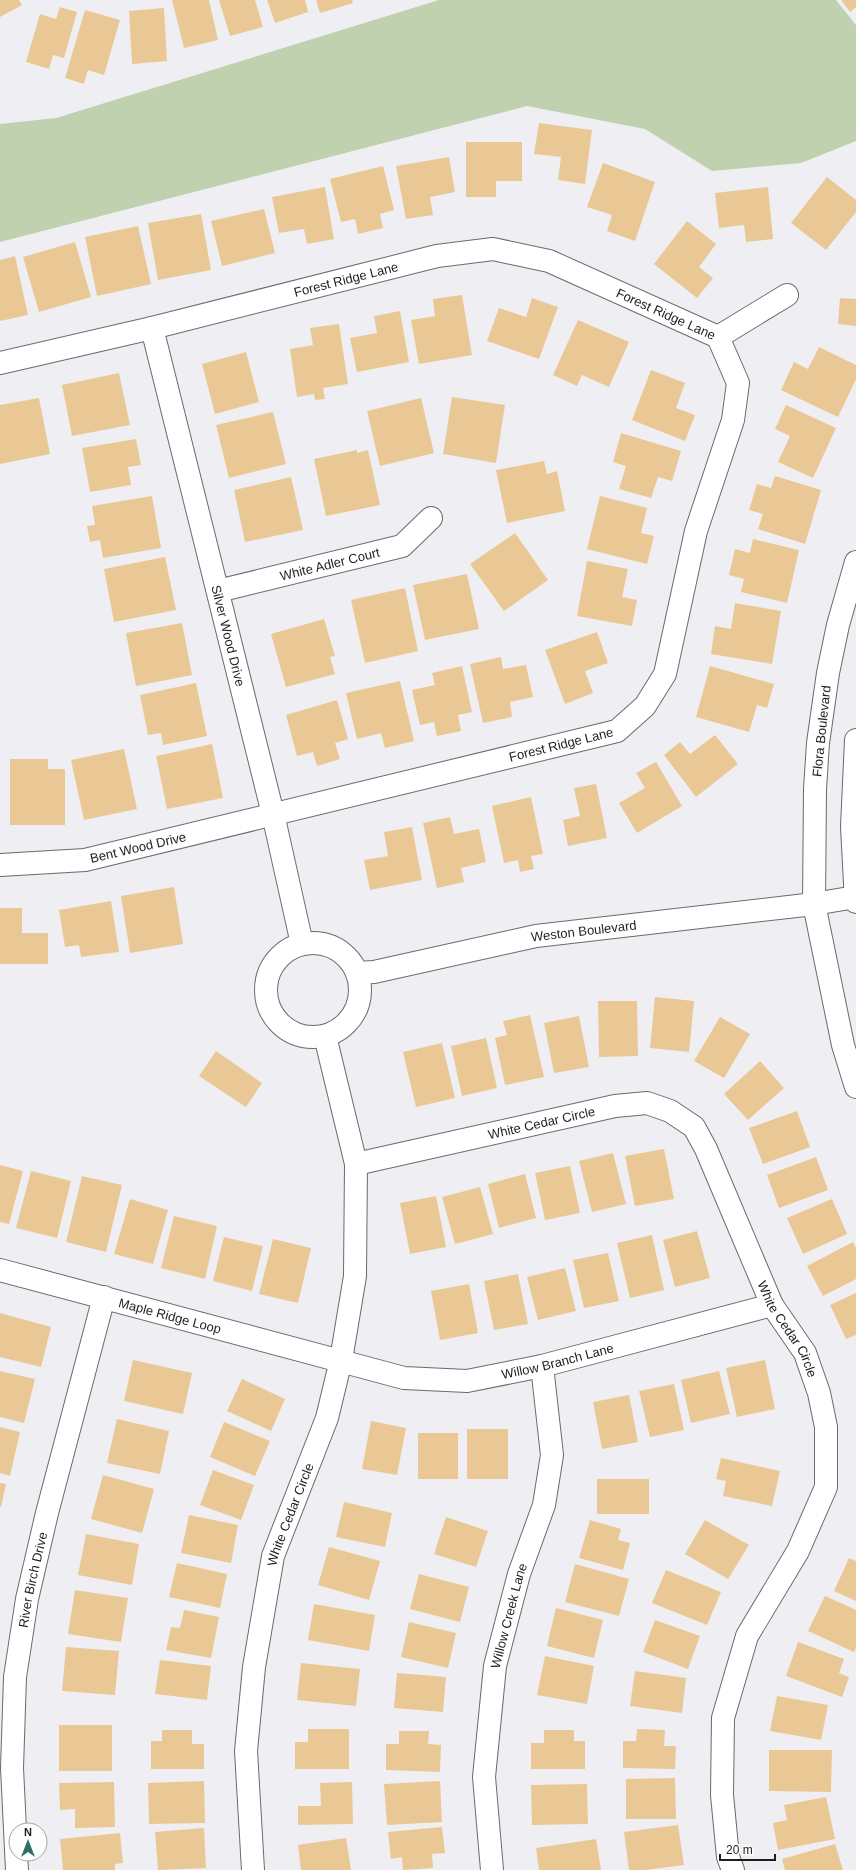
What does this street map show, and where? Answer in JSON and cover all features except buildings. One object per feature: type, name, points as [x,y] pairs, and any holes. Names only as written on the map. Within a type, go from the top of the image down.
[{"type":"street","name":"Forest Ridge Lane","points":[[0,363],[152,328],[437,256],[493,248],[549,260],[718,338],[738,382],[733,420],[696,531],[665,674],[645,706],[617,731],[273,814]]},
{"type":"street","points":[[718,338],[786,296]]},
{"type":"street","name":"Silver Wood Drive","points":[[152,328],[273,814],[302,944]]},
{"type":"street","name":"White Adler Court","points":[[218,591],[402,546],[431,518]]},
{"type":"street","name":"Flora Boulevard","points":[[856,562],[838,625],[829,666],[818,744],[815,788],[814,904],[843,1045],[856,1087]]},
{"type":"street","points":[[814,904],[856,899],[852,827],[856,740]]},
{"type":"street","name":"Bent Wood Drive","points":[[0,865],[86,860],[273,814]]},
{"type":"street","name":"Weston Boulevard","points":[[357,973],[374,972],[536,936],[814,904]]},
{"type":"street","points":[[302,944],[320,944],[340,952],[349,960],[357,973],[360,997],[355,1012],[344,1025],[325,1036],[315,1037],[299,1035],[288,1030],[276,1019],[266,1000],[266,988],[269,972],[282,954],[302,944]]},
{"type":"street","name":"White Cedar Circle","points":[[253,1870],[246,1751],[254,1667],[272,1564],[327,1418],[341,1360],[355,1276],[356,1164],[325,1036]]},
{"type":"street","name":"White Cedar Circle","points":[[356,1164],[615,1106],[647,1104],[670,1110],[694,1127],[706,1148],[772,1305],[805,1353],[819,1393],[826,1427],[826,1487],[798,1551],[747,1636],[723,1718],[722,1795],[728,1858],[733,1870]]},
{"type":"street","name":"Maple Ridge Loop","points":[[0,1270],[341,1360]]},
{"type":"street","name":"River Birch Drive","points":[[17,1870],[12,1768],[15,1677],[25,1607],[47,1513],[104,1297]]},
{"type":"street","name":"Willow Branch Lane","points":[[341,1360],[404,1378],[467,1381],[542,1366],[772,1305]]},
{"type":"street","name":"Willow Creek Lane","points":[[492,1870],[484,1776],[495,1666],[519,1574],[544,1504],[552,1455],[542,1366]]},
{"type":"green space","points":[[439,0],[836,0],[856,25],[856,141],[801,163],[712,171],[645,129],[527,106],[0,242],[0,124],[56,118]]}]
